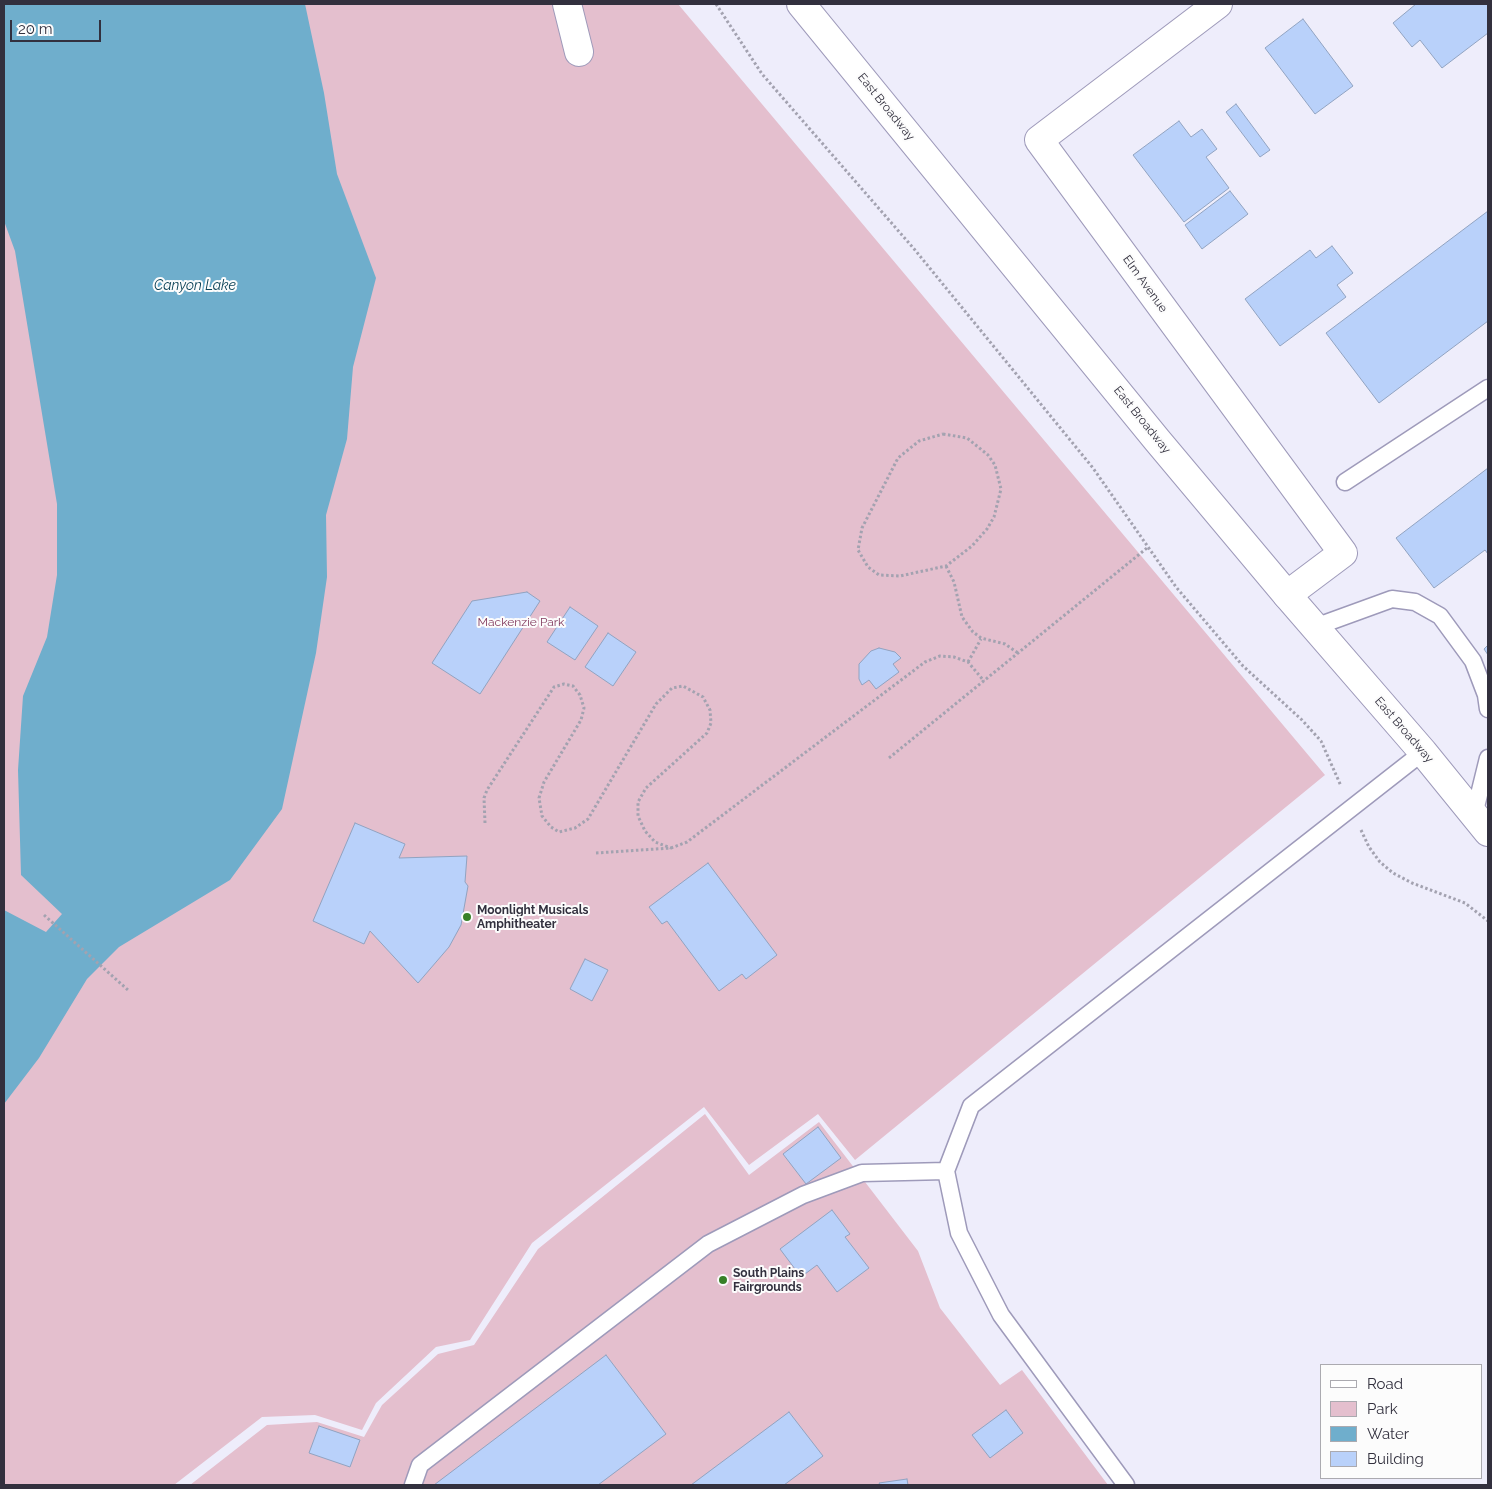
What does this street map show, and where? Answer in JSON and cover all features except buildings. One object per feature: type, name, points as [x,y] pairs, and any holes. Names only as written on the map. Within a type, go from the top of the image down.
[{"type":"main road","points":[[567,4],[579,52]]},
{"type":"main road","name":"East Broadway","points":[[801,4],[1287,595],[1423,752],[1481,824]]},
{"type":"main road","name":"Elm Avenue","points":[[1218,4],[1039,140],[1343,553],[1287,595]]},
{"type":"lane","points":[[1345,482],[1488,388]]},
{"type":"lane","points":[[1314,627],[1392,600],[1415,602],[1440,616],[1473,661],[1486,695],[1488,708]]},
{"type":"lane","points":[[1126,1485],[1001,1315],[959,1233],[946,1171],[971,1106],[1423,752]]},
{"type":"lane","points":[[1481,824],[1488,758]]},
{"type":"lane","points":[[413,1485],[420,1465],[708,1244],[803,1195],[862,1174],[946,1171]]},
{"type":"path","points":[[716,4],[762,74],[915,250],[1092,468],[1119,503],[1147,548],[1176,587],[1243,666],[1281,700],[1321,741],[1369,847],[1380,862],[1393,873],[1412,884],[1465,903],[1488,921]]},
{"type":"path","points":[[943,434],[967,438],[977,445],[995,465],[1001,489],[1000,499],[988,529],[972,546],[946,566],[892,577],[879,574],[868,567],[858,550],[862,528],[898,458],[919,441],[943,434]]},
{"type":"path","points":[[889,758],[1147,548]]},
{"type":"path","points":[[946,566],[954,582],[962,617],[981,638],[1006,644],[1018,653]]},
{"type":"path","points":[[968,662],[981,638]]},
{"type":"path","points":[[596,853],[671,848],[687,842],[925,662],[940,656],[954,657],[968,662],[984,681]]},
{"type":"path","points":[[485,823],[484,798],[487,790],[554,687],[564,684],[573,686],[580,694],[584,708],[582,720],[544,782],[539,798],[542,816],[550,827],[559,832],[575,828],[588,819],[656,704],[672,688],[683,686],[703,697],[710,710],[711,723],[707,732],[646,788],[638,802],[638,816],[645,831],[655,842],[671,848]]},
{"type":"path","points":[[44,915],[128,990]]},
{"type":"green space","name":"Mackenzie Park","points":[[4,4],[678,4],[1325,775],[855,1160],[818,1114],[749,1165],[704,1107],[532,1243],[470,1340],[436,1347],[376,1403],[362,1430],[315,1415],[262,1417],[174,1485],[4,1485]]},
{"type":"green space","name":"South Plains Fairgrounds","points":[[705,1114],[749,1175],[819,1122],[918,1251],[940,1308],[1000,1385],[1022,1370],[1108,1485],[190,1485],[267,1425],[317,1422],[364,1437],[382,1405],[438,1354],[474,1345],[538,1249]]},
{"type":"water","name":"Canyon Lake","points":[[4,4],[305,4],[324,93],[337,174],[376,278],[353,367],[347,439],[326,515],[327,577],[316,653],[282,809],[230,880],[119,947],[87,979],[39,1058],[4,1104],[4,910],[46,932],[62,914],[21,875],[18,770],[23,696],[47,637],[57,575],[57,504],[15,251],[4,221]]},
{"type":"place","name":"Moonlight Musicals Amphitheater","points":[[467,917]]},
{"type":"place","name":"South Plains Fairgrounds","points":[[723,1280]]}]
